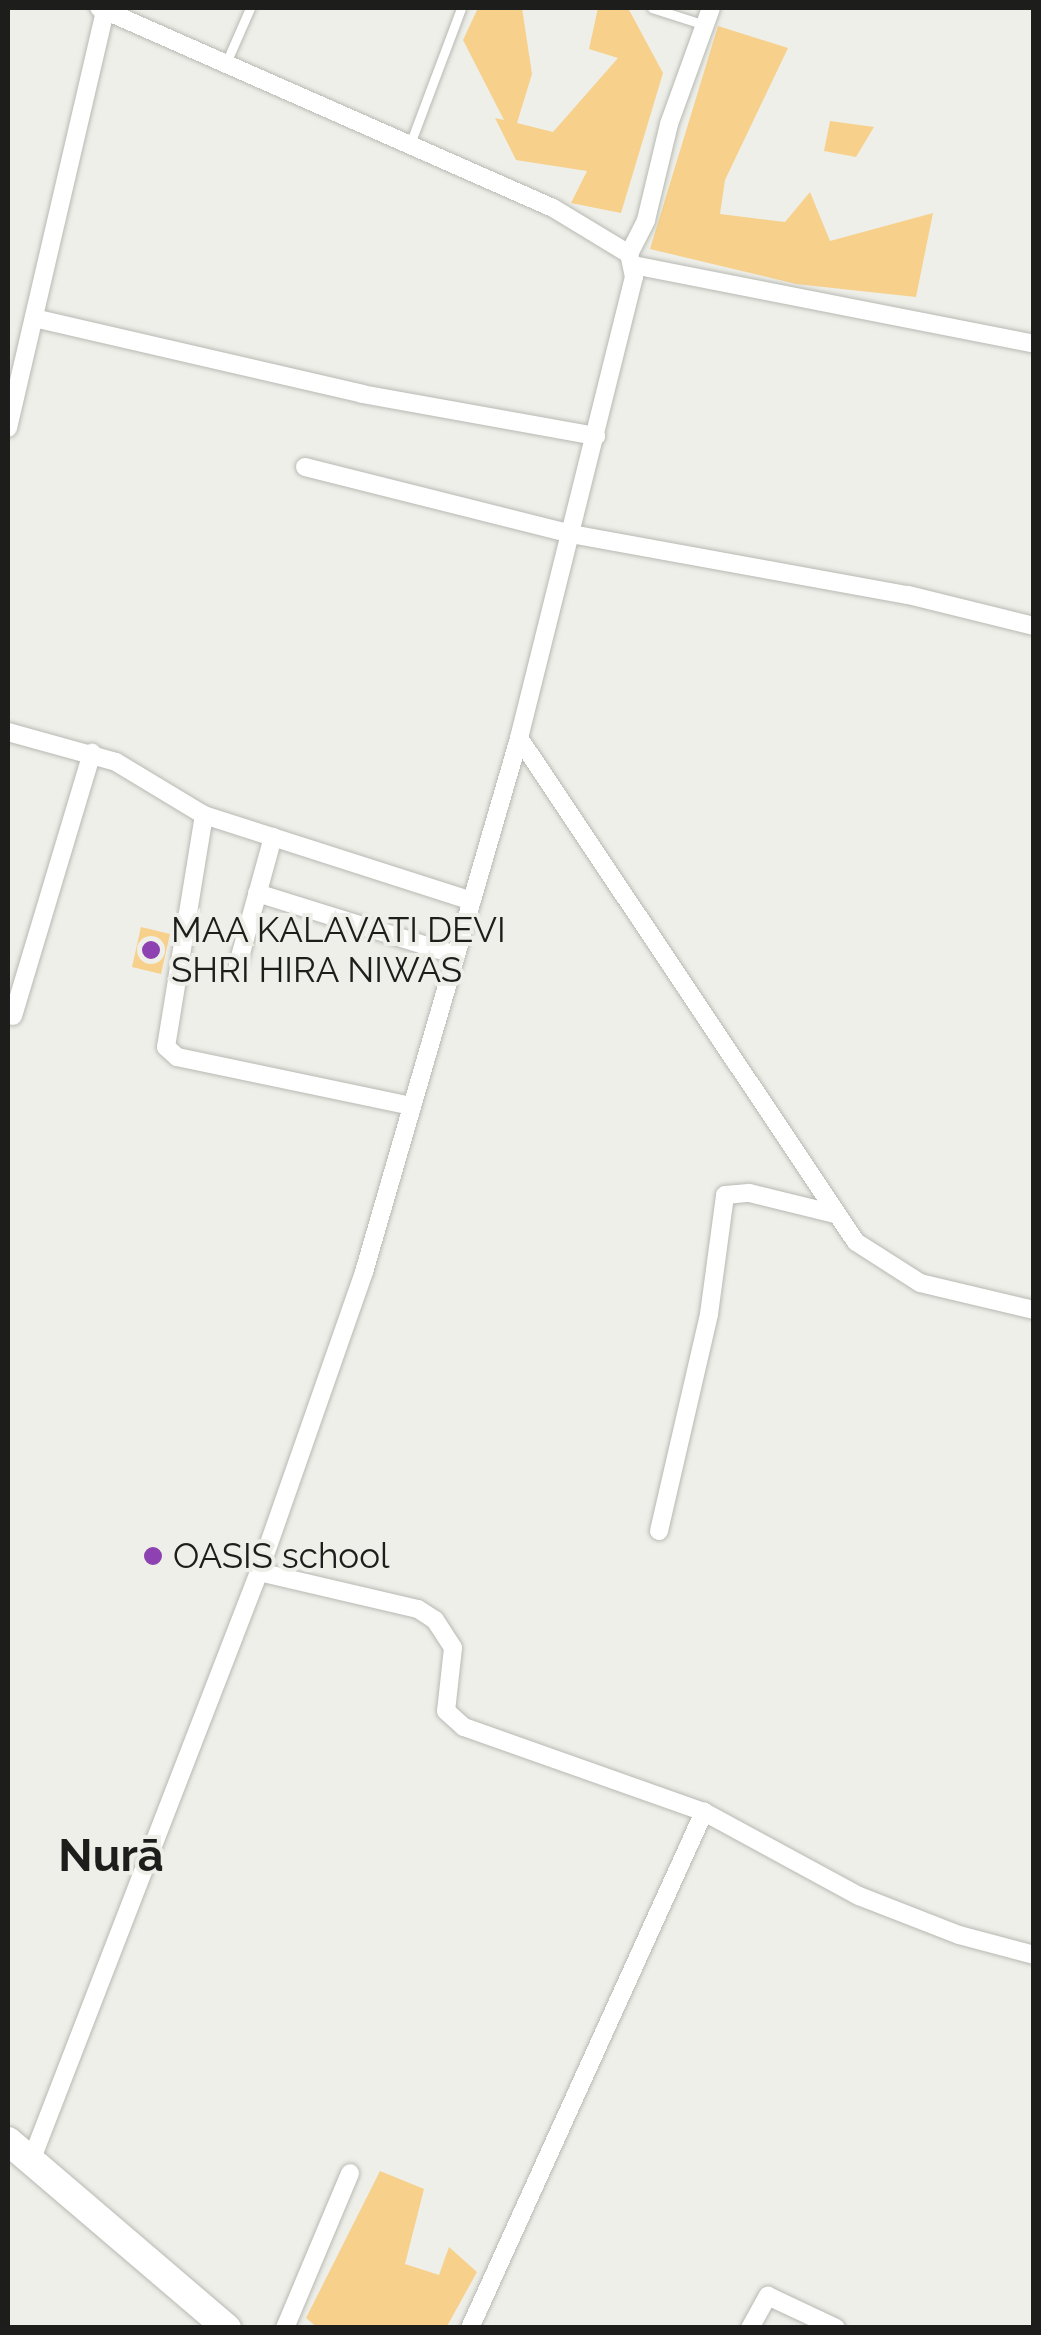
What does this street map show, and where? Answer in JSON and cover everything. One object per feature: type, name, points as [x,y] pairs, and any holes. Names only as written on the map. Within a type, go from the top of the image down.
[{"type":"main road","points":[[8,2141],[226,2328]]},
{"type":"street","points":[[8,428],[102,9],[553,208],[631,260],[1034,344]]},
{"type":"street","points":[[31,2161],[259,1572],[364,1272],[519,738],[596,436],[631,260],[646,220],[669,124],[708,16]]},
{"type":"street","points":[[34,318],[362,394],[596,436]]},
{"type":"street","points":[[306,467],[571,534],[908,594],[1034,626]]},
{"type":"street","points":[[8,732],[92,753],[204,815],[472,901]]},
{"type":"street","points":[[519,738],[856,1242],[920,1284],[1034,1310]]},
{"type":"street","points":[[13,1016],[92,753]]},
{"type":"street","points":[[204,815],[166,1047],[177,1056],[411,1106]]},
{"type":"street","points":[[238,964],[272,837]]},
{"type":"street","points":[[257,894],[456,954]]},
{"type":"street","points":[[659,1531],[709,1314],[725,1195],[750,1193],[835,1214]]},
{"type":"street","points":[[259,1572],[418,1609],[450,1636],[449,1718],[569,1769],[704,1812],[844,1889],[959,1935],[1034,1955]]},
{"type":"street","points":[[470,2328],[704,1812]]},
{"type":"street","points":[[285,2328],[350,2173]]},
{"type":"street","points":[[750,2328],[763,2298],[774,2296],[836,2328]]},
{"type":"lane","points":[[226,64],[250,8]]},
{"type":"lane","points":[[410,144],[461,8]]},
{"type":"lane","points":[[652,8],[708,16]]},
{"type":"building","points":[[478,8],[522,8],[532,74],[517,123],[553,132],[618,58],[589,49],[598,8],[628,8],[663,73],[621,213],[571,203],[587,171],[516,160],[495,118],[504,120],[463,40]]},
{"type":"building","points":[[718,26],[788,48],[725,180],[720,214],[785,222],[810,192],[830,241],[933,213],[916,297],[796,284],[650,249]]},
{"type":"building","points":[[830,121],[874,127],[856,157],[824,151]]},
{"type":"building","name":"MAA KALAVATI DEVI SHRI HIRA NIWAS","points":[[141,927],[170,934],[161,974],[132,967]]},
{"type":"building","points":[[380,2171],[424,2189],[405,2264],[439,2275],[449,2247],[477,2272],[446,2328],[318,2328],[306,2318]]},
{"type":"place","name":"MAA KALAVATI DEVI SHRI HIRA NIWAS","points":[[151,950]]},
{"type":"place","name":"OASIS school","points":[[153,1556]]},
{"type":"district","name":"Nurā","points":[[111,1856]]}]
